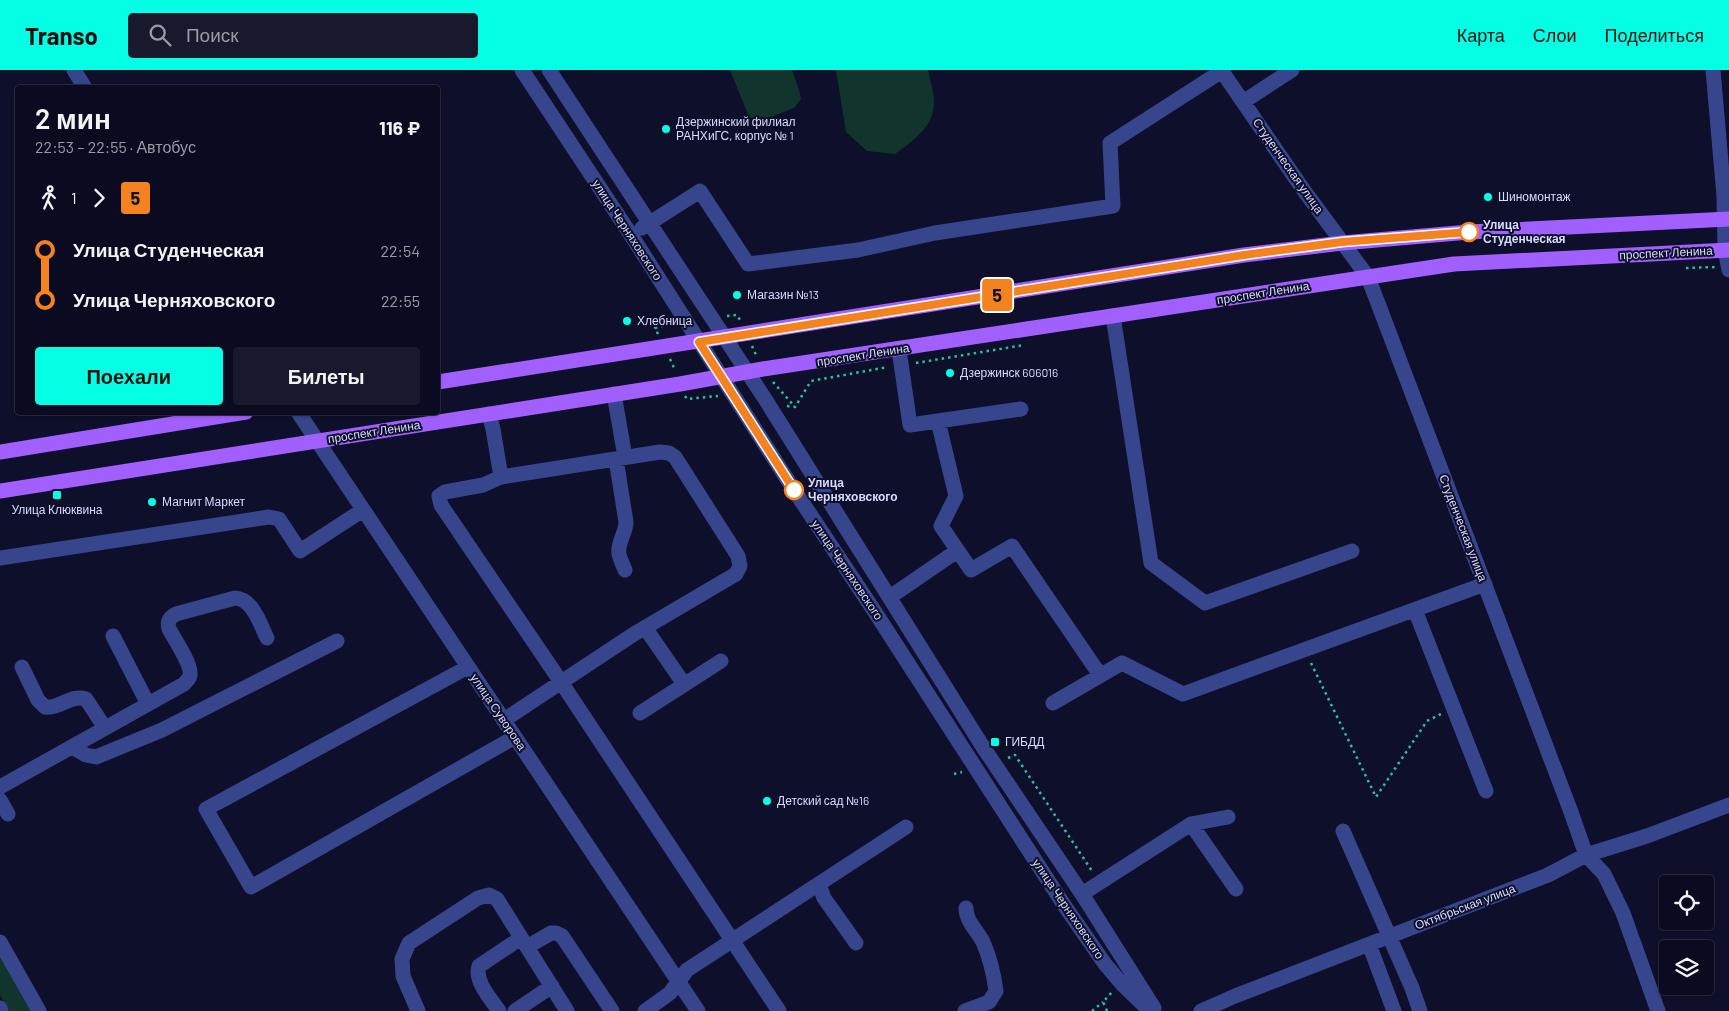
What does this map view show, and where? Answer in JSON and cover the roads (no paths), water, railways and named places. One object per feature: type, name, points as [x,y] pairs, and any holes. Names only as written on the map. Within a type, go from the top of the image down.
[{"type":"main road","points":[[440,382],[1225,258],[1342,242],[1469,232],[1726,219]]},
{"type":"main road","name":"проспект Ленина","points":[[0,491],[747,372],[1454,264],[1727,250]]},
{"type":"main road","points":[[0,452],[228,415]]},
{"type":"street","points":[[74,70],[83,85]]},
{"type":"street","name":"улица Черняховского","points":[[522,70],[631,235],[1064,905],[1105,964],[1122,984],[1150,1011]]},
{"type":"street","points":[[548,70],[767,402],[983,747],[1082,894],[1156,1011]]},
{"type":"street","points":[[1243,102],[1292,70]]},
{"type":"street","points":[[1713,70],[1729,268]]},
{"type":"street","points":[[631,235],[700,191],[748,264],[858,250],[935,233],[1113,206],[1110,143],[1221,71]]},
{"type":"street","name":"Студенческая улица","points":[[1221,71],[1368,277],[1586,855],[1604,874],[1623,913],[1658,1011]]},
{"type":"street","points":[[1113,316],[1151,563],[1205,603],[1352,551]]},
{"type":"street","points":[[899,350],[910,425],[1021,410]]},
{"type":"street","points":[[614,394],[626,522],[626,529],[619,546],[619,554],[625,570]]},
{"type":"street","points":[[489,414],[501,477]]},
{"type":"street","name":"улица Суворова","points":[[300,415],[698,1011]]},
{"type":"street","points":[[938,421],[956,496],[941,526],[971,570],[1012,546],[1100,675]]},
{"type":"street","points":[[504,720],[561,682],[634,634],[736,574],[740,566],[738,556],[675,457],[669,453],[660,452],[501,477],[483,485],[445,492],[438,496],[441,505],[561,682],[779,1011]]},
{"type":"street","points":[[0,558],[269,517],[279,519],[300,551],[363,510]]},
{"type":"street","points":[[890,597],[957,551]]},
{"type":"street","points":[[1053,703],[1122,662],[1183,694],[1485,584]]},
{"type":"street","points":[[0,787],[184,684],[191,672],[169,628],[170,617],[235,598],[242,599],[248,603],[267,638]]},
{"type":"street","points":[[1415,610],[1486,791]]},
{"type":"street","points":[[646,628],[684,684]]},
{"type":"street","points":[[113,636],[148,704]]},
{"type":"street","points":[[72,747],[86,755],[96,757],[129,744],[162,730],[337,641]]},
{"type":"street","points":[[640,713],[721,661]]},
{"type":"street","points":[[22,667],[38,700],[45,707],[56,707],[72,698],[80,697],[86,699],[105,728]]},
{"type":"street","points":[[468,668],[206,809],[250,887],[515,737]]},
{"type":"street","points":[[0,800],[8,814]]},
{"type":"street","name":"Октябрьская улица","points":[[1201,1011],[1548,875],[1586,855],[1648,836],[1729,805]]},
{"type":"street","points":[[1082,894],[1191,824],[1228,818]]},
{"type":"street","points":[[1191,824],[1236,890]]},
{"type":"street","points":[[645,1011],[670,993],[687,970],[906,826]]},
{"type":"street","points":[[1343,831],[1412,988],[1420,1011]]},
{"type":"street","points":[[819,884],[824,898],[856,943]]},
{"type":"street","points":[[418,1011],[403,976],[402,959],[409,943],[478,898],[489,895],[497,898],[567,1011]]},
{"type":"street","points":[[965,1011],[989,1002],[996,991],[994,975],[983,942],[966,916],[966,908]]},
{"type":"street","points":[[499,1011],[479,979],[477,973],[479,966],[524,942],[556,932],[562,936],[612,1011]]},
{"type":"street","points":[[0,942],[38,1011]]},
{"type":"street","points":[[1369,944],[1394,1011]]},
{"type":"street","points":[[515,1011],[552,986]]},
{"type":"place","name":"Дзержинский филиал РАНХиГС, корпус № 1","points":[[666,129]]},
{"type":"place","name":"Шиномонтаж","points":[[1488,197]]},
{"type":"place","name":"Улица Студенческая","points":[[1469,232]]},
{"type":"place","name":"Магазин №13","points":[[737,295]]},
{"type":"place","name":"Хлебница","points":[[627,321]]},
{"type":"place","name":"Дзержинск 606016","points":[[950,373]]},
{"type":"place","name":"Улица Черняховского","points":[[794,490]]},
{"type":"place","name":"Улица Клюквина","points":[[57,495]]},
{"type":"place","name":"Магнит Маркет","points":[[152,502]]},
{"type":"place","name":"ГИБДД","points":[[995,742]]},
{"type":"place","name":"Детский сад №16","points":[[767,801]]}]
